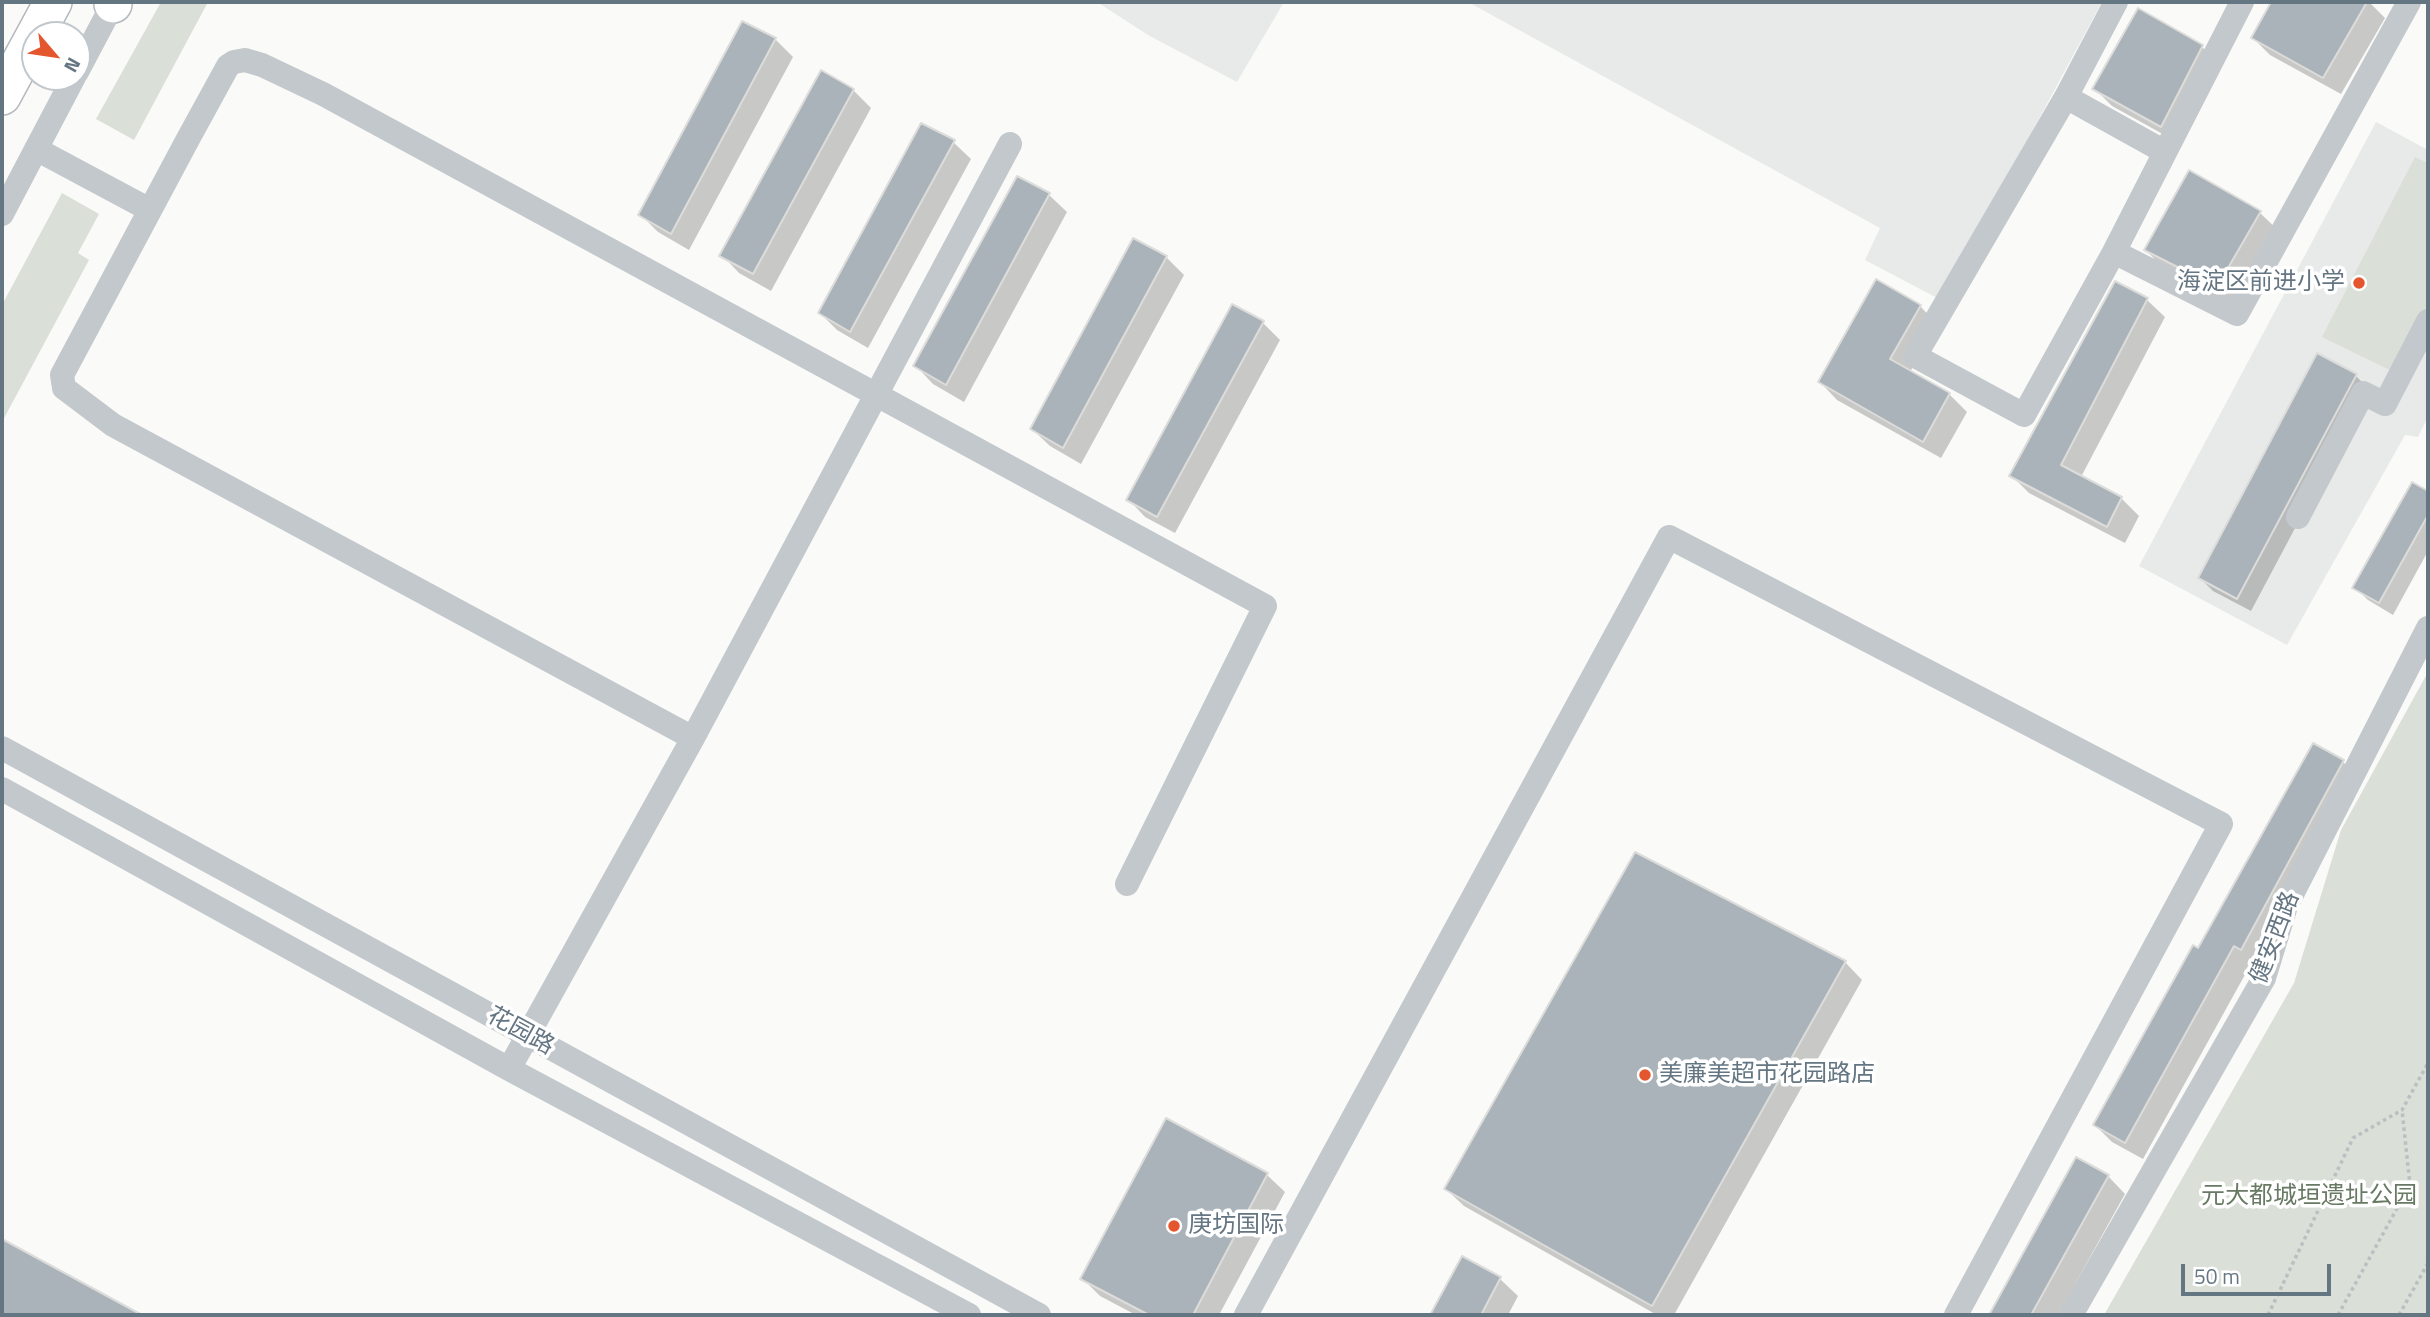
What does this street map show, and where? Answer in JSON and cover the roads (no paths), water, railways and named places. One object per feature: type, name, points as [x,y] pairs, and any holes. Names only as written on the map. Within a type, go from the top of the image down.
[{"type":"highway","points":[[2,96],[53,2]]},
{"type":"street","points":[[2116,2],[2066,97],[1915,356],[2024,415],[2114,252],[2242,2]]},
{"type":"street","points":[[2114,252],[2237,314],[2409,2]]},
{"type":"street","points":[[91,45],[113,3]]},
{"type":"street","points":[[693,738],[113,425],[64,387],[62,375],[228,66],[245,60],[323,94],[1265,606],[1127,884]]},
{"type":"street","points":[[2,214],[67,91]]},
{"type":"street","points":[[2066,97],[2165,152]]},
{"type":"street","points":[[509,1069],[693,738],[1010,144]]},
{"type":"street","points":[[36,149],[150,210]]},
{"type":"street","points":[[2298,517],[2363,393],[2385,404],[2428,321]]},
{"type":"street","points":[[1246,1315],[1669,537],[2221,824],[1956,1315]]},
{"type":"street","name":"健安西路","points":[[2071,1315],[2264,978],[2286,906],[2428,628]]},
{"type":"street","name":"花园路","points":[[2,748],[1039,1315]]},
{"type":"street","name":"花园路","points":[[2,789],[509,1069],[969,1315]]},
{"type":"street","points":[[336,974],[354,940]]},
{"type":"place","name":"海淀区前进小学","points":[[2359,283]]},
{"type":"place","name":"美廉美超市花园路店","points":[[1645,1075]]},
{"type":"place","name":"庚坊国际","points":[[1174,1226]]},
{"type":"park label","name":"元大都城垣遗址公园","points":[[2309,1197]]}]
